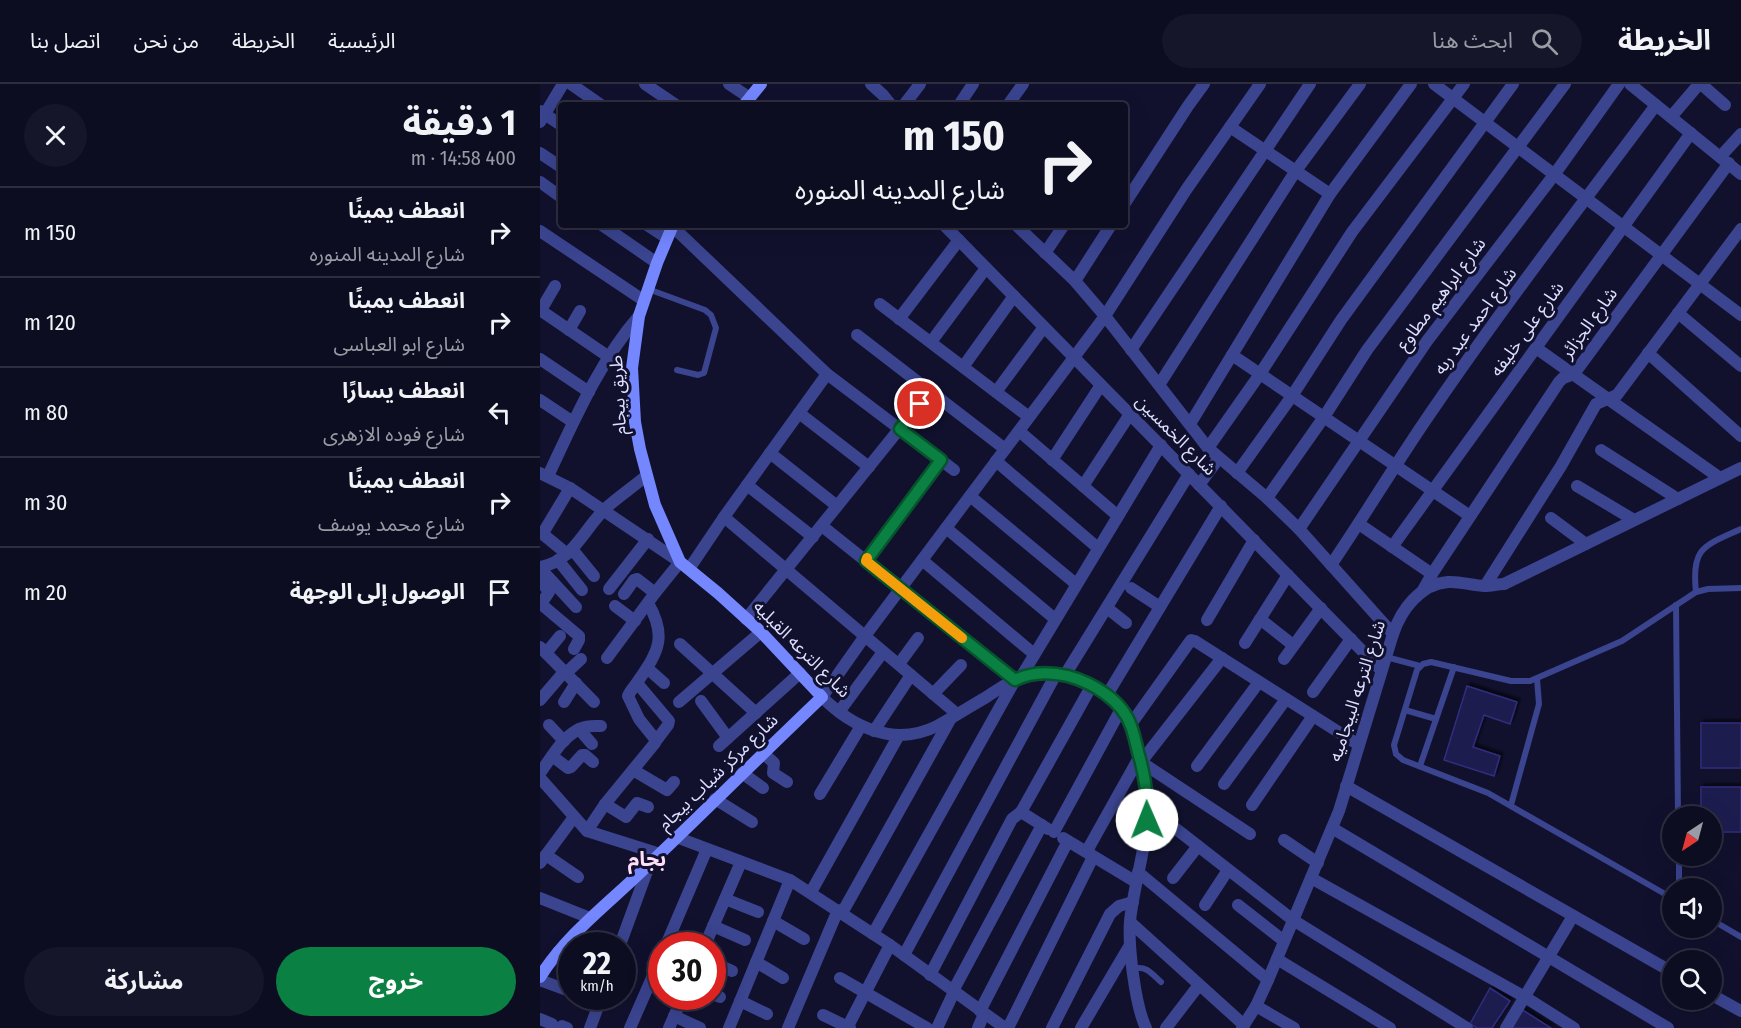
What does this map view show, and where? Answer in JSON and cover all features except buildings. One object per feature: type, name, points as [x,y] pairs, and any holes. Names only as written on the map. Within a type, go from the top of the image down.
[{"type":"main road","points":[[747,101],[761,84]]},
{"type":"main road","name":"طريق بيجام","points":[[672,228],[639,316],[632,368],[633,395],[635,422],[646,476],[655,505],[685,565]]},
{"type":"main road","name":"شارع الترعه القبليه","points":[[685,565],[761,632],[822,697]]},
{"type":"main road","name":"شارع مركز شباب بيجام","points":[[577,932],[822,697]]},
{"type":"main road","name":"شارع مركز شباب بيجام","points":[[540,978],[558,952]]},
{"type":"street","points":[[558,124],[542,116],[563,84]]},
{"type":"street","points":[[571,84],[597,102]]},
{"type":"street","points":[[645,84],[672,102]]},
{"type":"street","points":[[729,84],[747,101]]},
{"type":"street","points":[[871,84],[889,102]]},
{"type":"street","points":[[906,102],[920,84]]},
{"type":"street","points":[[961,102],[973,84]]},
{"type":"street","points":[[1010,102],[1023,84]]},
{"type":"street","points":[[1128,198],[1204,84]]},
{"type":"street","points":[[822,697],[865,636],[1105,316],[1186,190],[1260,84]]},
{"type":"street","points":[[1131,350],[1310,84]]},
{"type":"street","points":[[1159,385],[1295,172],[1360,84]]},
{"type":"street","points":[[1190,424],[1330,194],[1411,84]]},
{"type":"street","points":[[1434,84],[1586,200],[1740,313]]},
{"type":"street","points":[[1208,448],[1260,374],[1352,232],[1464,84]]},
{"type":"street","points":[[1238,473],[1341,320],[1513,84]]},
{"type":"street","points":[[1267,498],[1324,417],[1367,350],[1564,84]]},
{"type":"street","name":"شارع ابراهيم مطاوع","points":[[1299,529],[1427,341],[1554,175],[1619,84]]},
{"type":"street","points":[[1671,117],[1700,84],[1725,105]]},
{"type":"street","points":[[1634,85],[1741,174]]},
{"type":"street","name":"شارع احمد عبد ربه","points":[[1330,565],[1437,403],[1656,105]]},
{"type":"street","points":[[1230,127],[1330,194]]},
{"type":"street","name":"شارع على خليفه","points":[[1392,547],[1691,133]]},
{"type":"street","name":"شارع الجزائر","points":[[1421,593],[1559,382],[1574,374],[1661,256],[1741,134]]},
{"type":"street","points":[[540,153],[558,165]]},
{"type":"street","points":[[540,182],[558,195]]},
{"type":"street","points":[[606,228],[657,263]]},
{"type":"street","points":[[652,228],[667,238]]},
{"type":"street","points":[[675,228],[827,374],[954,470]]},
{"type":"street","name":"شارع الخمسين","points":[[947,228],[1382,670]]},
{"type":"street","name":"شارع الخمسين","points":[[1021,228],[1105,316],[1208,448],[1267,498],[1299,529],[1393,634]]},
{"type":"street","points":[[1045,253],[1062,228]]},
{"type":"street","points":[[1074,281],[1109,228]]},
{"type":"street","points":[[1485,586],[1561,466],[1596,404],[1617,395],[1741,228]]},
{"type":"street","points":[[540,231],[646,294]]},
{"type":"street","points":[[899,319],[959,240]]},
{"type":"street","points":[[931,342],[986,268]]},
{"type":"street","points":[[555,286],[540,310],[609,357]]},
{"type":"street","points":[[963,367],[1014,296]]},
{"type":"street","points":[[880,304],[1029,417]]},
{"type":"street","points":[[569,330],[580,311]]},
{"type":"street","points":[[1678,314],[1741,366]]},
{"type":"street","points":[[544,474],[622,335],[639,316]]},
{"type":"street","points":[[996,392],[1044,327]]},
{"type":"street","points":[[856,335],[1005,449]]},
{"type":"street","points":[[1536,348],[1720,478]]},
{"type":"street","points":[[1648,353],[1741,436]]},
{"type":"street","points":[[1232,355],[1470,516]]},
{"type":"street","points":[[540,359],[589,392]]},
{"type":"street","points":[[607,658],[651,598],[685,565],[724,517],[827,374]]},
{"type":"street","points":[[1052,460],[1101,385]]},
{"type":"street","points":[[747,619],[930,391]]},
{"type":"street","points":[[540,400],[573,422]]},
{"type":"street","points":[[799,413],[869,467]]},
{"type":"street","points":[[1083,486],[1130,414]]},
{"type":"street","points":[[1019,431],[1118,516]]},
{"type":"street","points":[[873,934],[1018,678],[1161,445]]},
{"type":"street","points":[[1601,450],[1678,499]]},
{"type":"street","points":[[770,453],[837,506]]},
{"type":"street","points":[[1200,485],[1219,458]]},
{"type":"street","points":[[866,561],[941,460]]},
{"type":"street","points":[[996,461],[1098,548]]},
{"type":"street","name":"شارع الترعه البيجاميه","points":[[1243,1026],[1256,1006],[1268,980],[1332,828],[1393,634],[1405,609],[1421,593],[1433,586],[1450,582],[1485,586],[1504,584],[1741,468]]},
{"type":"street","name":"شارع الترعه القبليه","points":[[544,474],[570,488],[685,565]]},
{"type":"street","points":[[904,955],[1061,674],[1107,608],[1189,474]]},
{"type":"street","points":[[540,567],[548,566],[566,554],[604,510],[646,476]]},
{"type":"street","points":[[747,485],[813,537]]},
{"type":"street","points":[[1577,486],[1634,520]]},
{"type":"street","points":[[570,488],[543,533],[594,576]]},
{"type":"street","points":[[970,496],[1076,584]]},
{"type":"street","points":[[1107,695],[1221,506]]},
{"type":"street","points":[[724,517],[899,664],[954,715],[840,912],[788,1028]]},
{"type":"street","points":[[1551,518],[1586,544]]},
{"type":"street","points":[[1359,524],[1432,574]]},
{"type":"street","points":[[822,526],[1018,678]]},
{"type":"street","points":[[946,528],[1055,619]]},
{"type":"street","points":[[609,589],[648,539]]},
{"type":"street","points":[[1207,620],[1254,540]]},
{"type":"street","points":[[566,554],[582,590]]},
{"type":"street","points":[[922,560],[1034,654]]},
{"type":"street","points":[[540,567],[576,607]]},
{"type":"street","points":[[1245,643],[1288,575]]},
{"type":"street","points":[[624,594],[636,579],[651,598],[658,622],[660,633],[658,646],[647,668],[628,694],[639,719],[656,741]]},
{"type":"street","points":[[540,580],[549,592],[541,604],[580,639],[578,654],[565,673],[540,700]]},
{"type":"street","points":[[1131,588],[1160,607]]},
{"type":"street","points":[[615,606],[634,621]]},
{"type":"street","points":[[1107,608],[1126,623]]},
{"type":"street","points":[[1284,659],[1320,608]]},
{"type":"street","points":[[1260,619],[1293,645]]},
{"type":"street","points":[[680,702],[761,632]]},
{"type":"street","points":[[560,636],[543,650],[594,702]]},
{"type":"street","points":[[899,664],[918,638]]},
{"type":"street","points":[[1313,692],[1351,639]]},
{"type":"street","points":[[1131,724],[1188,643],[1195,640],[1359,745]]},
{"type":"street","points":[[680,644],[756,713]]},
{"type":"street","points":[[839,712],[883,652]]},
{"type":"street","points":[[676,837],[790,880],[811,892],[1006,1028],[1092,859],[1088,849],[1140,759],[1222,658]]},
{"type":"street","points":[[933,694],[961,665]]},
{"type":"street","points":[[647,668],[664,683]]},
{"type":"street","points":[[701,701],[723,742],[800,673]]},
{"type":"street","name":"شارع الترعه القبليه","points":[[822,697],[839,712],[861,726],[874,731],[899,735],[935,726],[1018,678],[1061,674],[1092,685],[1107,695],[1121,709],[1131,724],[1146,784],[1148,807],[1130,922],[1130,945],[1140,1024]]},
{"type":"street","points":[[874,731],[911,675]]},
{"type":"street","points":[[1197,766],[1259,682]]},
{"type":"street","points":[[564,702],[576,683]]},
{"type":"street","points":[[587,831],[605,804],[668,725],[669,721],[637,683]]},
{"type":"street","points":[[930,975],[1012,819],[1021,812],[1092,685]]},
{"type":"street","points":[[1224,784],[1286,699]]},
{"type":"street","points":[[1054,832],[1121,709]]},
{"type":"street","points":[[1252,805],[1314,716]]},
{"type":"street","points":[[549,725],[564,741]]},
{"type":"street","points":[[601,726],[579,729],[564,741],[552,756],[540,778],[587,831],[660,854]]},
{"type":"street","points":[[820,794],[861,726]]},
{"type":"street","points":[[579,729],[592,744]]},
{"type":"street","points":[[811,892],[899,735]]},
{"type":"street","points":[[763,753],[774,763],[773,772],[787,782]]},
{"type":"street","points":[[552,756],[569,768],[582,755],[593,762]]},
{"type":"street","points":[[1140,759],[1250,834]]},
{"type":"street","points":[[633,770],[666,790],[674,782]]},
{"type":"street","points":[[742,773],[763,788]]},
{"type":"street","points":[[1346,786],[1662,966]]},
{"type":"street","points":[[715,799],[752,822]]},
{"type":"street","points":[[605,804],[626,817],[637,803],[648,807]]},
{"type":"street","points":[[1148,807],[1293,920],[1467,1028]]},
{"type":"street","points":[[1021,812],[1089,853],[1137,877],[1268,980]]},
{"type":"street","points":[[574,817],[543,859],[578,877]]},
{"type":"street","points":[[937,1028],[953,992],[1042,825]]},
{"type":"street","points":[[1332,828],[1668,1028]]},
{"type":"street","points":[[1284,840],[1318,863]]},
{"type":"street","points":[[978,1028],[982,1013],[1068,841]]},
{"type":"street","points":[[1173,878],[1198,846]]},
{"type":"street","points":[[672,932],[707,849]]},
{"type":"street","points":[[710,932],[741,862]]},
{"type":"street","points":[[625,932],[650,863]]},
{"type":"street","points":[[1204,905],[1228,870]]},
{"type":"street","points":[[1311,878],[1525,997],[1574,1028]]},
{"type":"street","points":[[729,1028],[790,880]]},
{"type":"street","points":[[540,898],[590,918]]},
{"type":"street","points":[[725,899],[758,912]]},
{"type":"street","points":[[1052,1028],[1110,914],[1119,906],[1133,902]]},
{"type":"street","points":[[1238,905],[1284,941]]},
{"type":"street","points":[[1506,1028],[1573,916]]},
{"type":"street","points":[[773,921],[804,939]]},
{"type":"street","points":[[1130,922],[1243,1026]]},
{"type":"street","points":[[713,926],[745,940]]},
{"type":"street","points":[[823,1015],[848,1028],[890,945]]},
{"type":"street","points":[[1081,1028],[1130,945]]},
{"type":"street","points":[[1277,959],[1390,1028]]},
{"type":"street","points":[[756,962],[783,978]]},
{"type":"street","points":[[726,968],[732,970]]},
{"type":"street","points":[[540,978],[558,986]]},
{"type":"street","points":[[840,978],[927,1028]]},
{"type":"street","points":[[1166,1028],[1200,984]]},
{"type":"street","points":[[630,1028],[648,987]]},
{"type":"street","points":[[740,1001],[767,1014]]},
{"type":"street","points":[[1722,1001],[1741,1011]]},
{"type":"street","points":[[1256,1006],[1294,1028]]},
{"type":"street","points":[[590,1028],[596,1010]]},
{"type":"street","points":[[671,1022],[700,1028]]},
{"type":"lane","points":[[646,294],[705,310],[714,319],[715,333],[704,373],[698,375],[677,370]]},
{"type":"lane","points":[[1696,592],[1694,572],[1696,561],[1702,551],[1710,543],[1741,529]]},
{"type":"lane","points":[[1386,657],[1419,666],[1431,662],[1511,681],[1537,679],[1622,641],[1642,630],[1696,592],[1708,589],[1741,588]]},
{"type":"lane","points":[[1676,605],[1678,806]]},
{"type":"lane","points":[[1419,666],[1394,745],[1396,754],[1403,760],[1475,788],[1511,805],[1662,892]]},
{"type":"lane","points":[[1420,766],[1454,667]]},
{"type":"lane","points":[[1511,805],[1539,704],[1537,679]]},
{"type":"lane","points":[[1405,710],[1436,719]]},
{"type":"lane","points":[[1722,926],[1741,937]]},
{"type":"lane","points":[[1134,969],[1147,969],[1161,982]]},
{"type":"slow traffic","points":[[867,558],[866,561],[962,638]]},
{"type":"district","name":"بجام","points":[[647,859]]},
{"type":"route","points":[[920,404],[900,429],[941,460],[866,561],[1015,680],[1047,673],[1065,675],[1082,680],[1107,695],[1121,709],[1131,724],[1146,784],[1147,820]]}]
